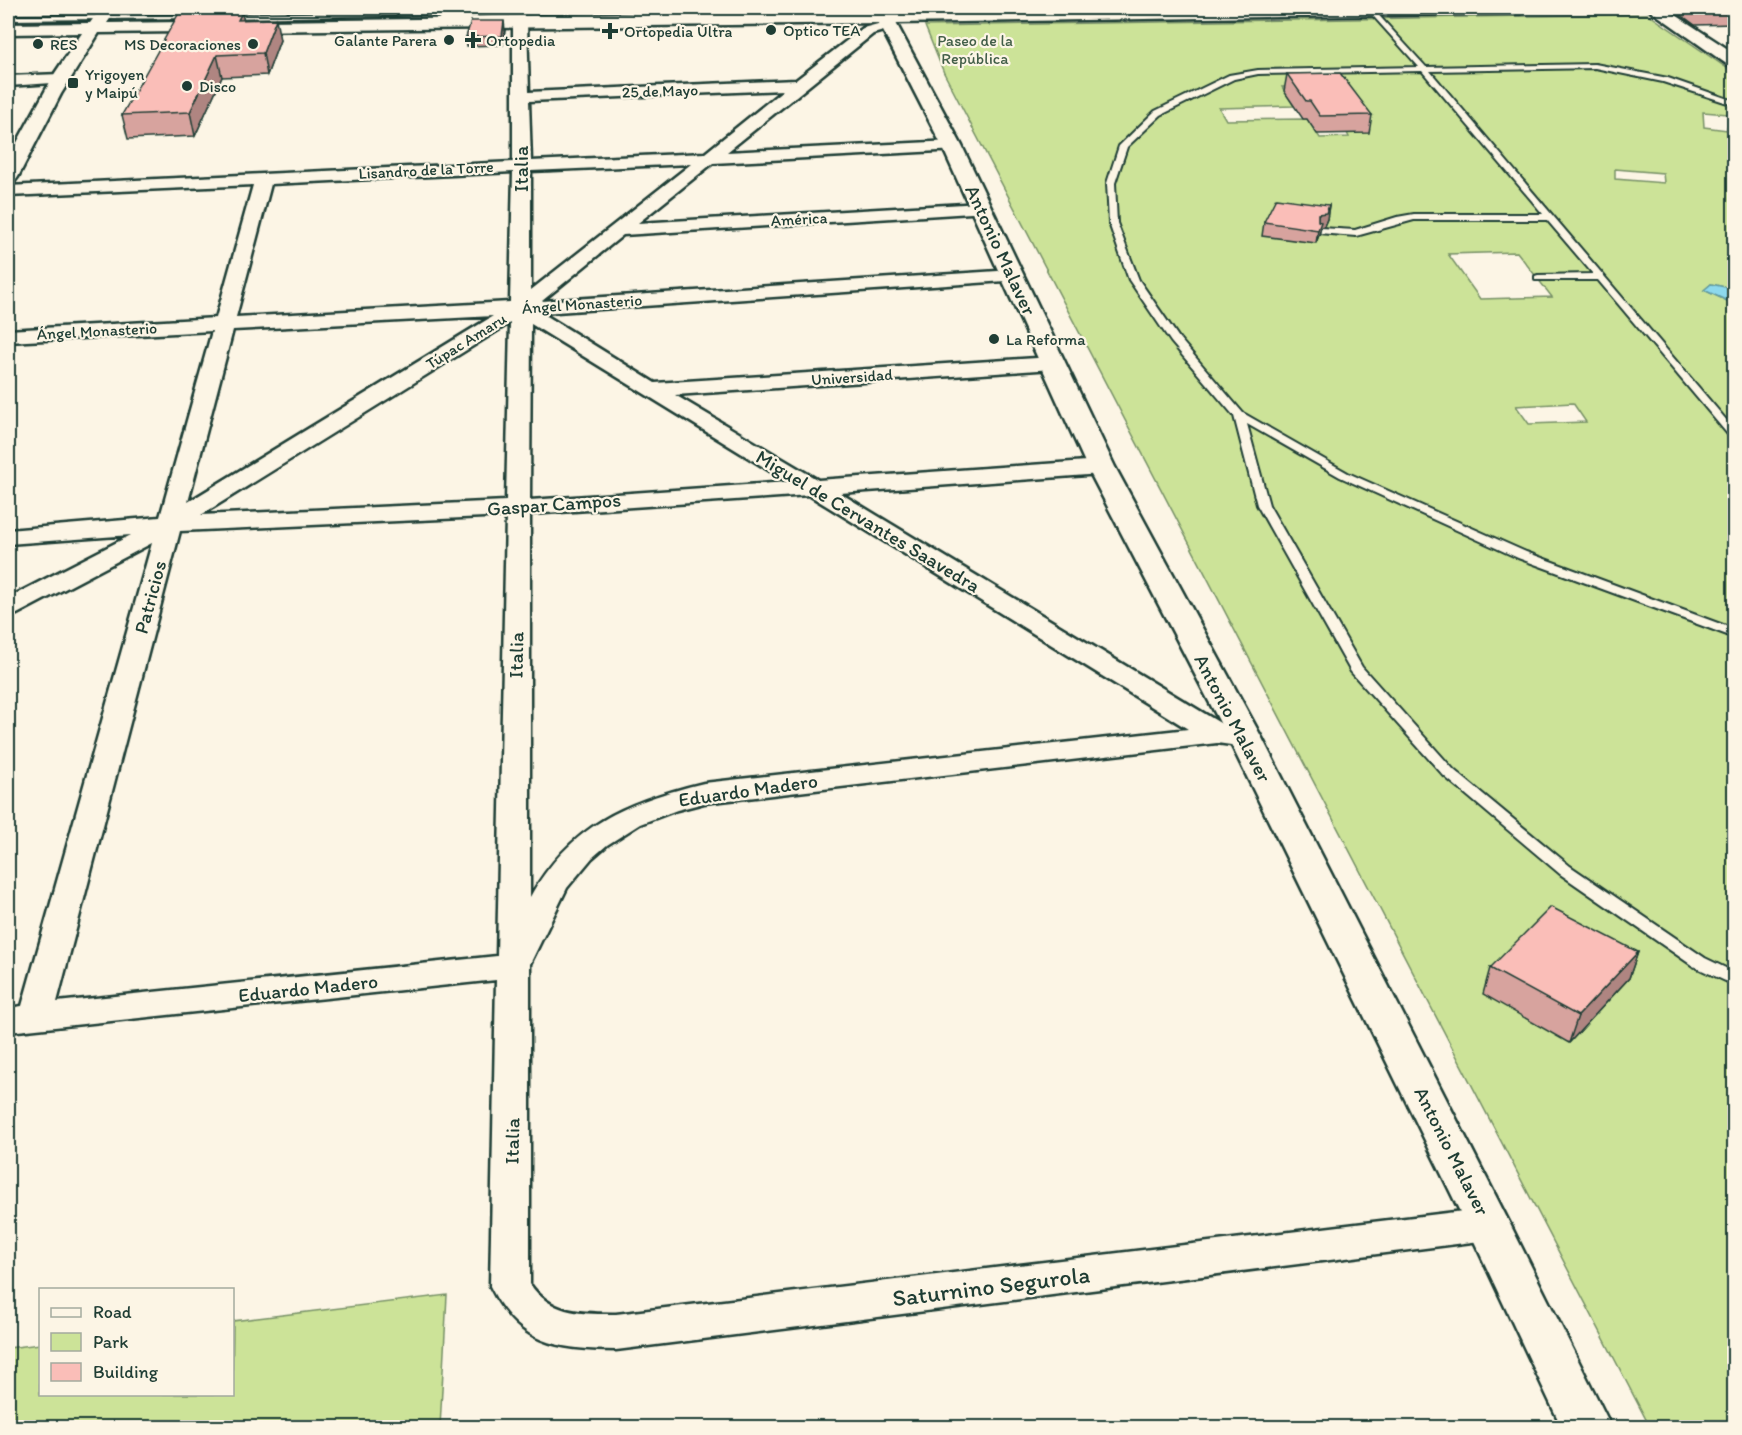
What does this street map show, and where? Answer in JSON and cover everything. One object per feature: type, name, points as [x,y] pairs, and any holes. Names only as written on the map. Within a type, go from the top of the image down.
[{"type":"street","points":[[8,27],[105,18],[453,14],[511,8]]},
{"type":"street","points":[[8,11],[105,18],[453,14],[520,23],[1521,8]]},
{"type":"street","points":[[1655,8],[1734,61]]},
{"type":"street","name":"Túpac Amaru","points":[[8,608],[170,524],[520,308],[885,16]]},
{"type":"street","name":"Antonio Malaver","points":[[885,16],[952,146],[1101,467],[1231,736],[1488,1224],[1587,1428]]},
{"type":"street","points":[[8,177],[61,79],[105,18]]},
{"type":"street","name":"Italia","points":[[510,1286],[522,165],[520,23]]},
{"type":"street","points":[[8,81],[61,79]]},
{"type":"street","name":"25 de Mayo","points":[[521,97],[799,85]]},
{"type":"street","name":"Lisandro de la Torre","points":[[8,191],[952,146]]},
{"type":"street","name":"Patricios","points":[[22,1018],[170,524],[264,178]]},
{"type":"street","name":"América","points":[[616,230],[981,208]]},
{"type":"street","name":"Ángel Monasterio","points":[[8,336],[520,308],[1013,276]]},
{"type":"street","name":"Miguel de Cervantes Saavedra","points":[[520,308],[651,390],[1231,736]]},
{"type":"street","name":"Universidad","points":[[651,390],[1053,363]]},
{"type":"street","name":"Gaspar Campos","points":[[8,537],[170,524],[518,508],[1101,467]]},
{"type":"street","name":"Eduardo Madero","points":[[22,1018],[513,966],[549,894],[567,865],[591,841],[619,822],[675,799],[716,791],[1231,736]]},
{"type":"street","name":"Saturnino Segurola","points":[[510,1286],[524,1308],[549,1325],[585,1332],[616,1332],[1488,1224]]},
{"type":"lane","points":[[105,18],[162,22],[272,17],[409,17],[435,14],[628,8]]},
{"type":"lane","points":[[1370,9],[1602,277],[1734,435]]},
{"type":"lane","points":[[578,15],[845,11],[885,16]]},
{"type":"lane","points":[[701,13],[746,12]]},
{"type":"lane","points":[[453,14],[470,17],[613,14]]},
{"type":"lane","points":[[221,16],[298,17]]},
{"type":"lane","points":[[8,19],[200,17]]},
{"type":"lane","points":[[1734,103],[1624,69],[1595,66],[1246,73],[1232,77],[1158,113],[1123,146],[1111,183],[1113,223],[1134,280],[1175,340],[1239,415],[1344,475],[1522,555],[1734,633]]},
{"type":"lane","points":[[1322,231],[1356,233],[1414,217],[1548,217]]},
{"type":"lane","points":[[1538,278],[1602,277]]},
{"type":"lane","points":[[1239,415],[1263,505],[1356,669],[1449,773],[1565,870],[1699,962],[1734,979]]},
{"type":"green space","name":"Paseo de la República","points":[[1648,14],[1734,73],[1734,118],[1728,118],[1728,114],[1703,112],[1704,127],[1727,130],[1727,127],[1734,128],[1734,289],[1711,284],[1704,290],[1734,304],[1734,1427],[1650,1427],[944,73],[925,26]],"holes":[[[1308,86],[1368,132],[1347,133],[1349,137],[1320,138],[1307,119],[1226,120],[1219,108],[1294,106],[1282,87]],[[1615,169],[1663,173],[1664,183],[1615,179]],[[1327,219],[1315,243],[1262,235]],[[1517,252],[1552,297],[1480,299],[1448,254]],[[1573,403],[1586,422],[1529,424],[1516,406]]]},
{"type":"green space","points":[[447,1295],[440,1427],[8,1427],[8,1348],[39,1344],[39,1396],[234,1396],[234,1321]]},
{"type":"water","points":[[1711,284],[1734,289],[1734,304],[1704,290]]},
{"type":"building","points":[[242,12],[238,20],[276,19],[263,53],[217,55],[190,112],[122,115],[179,13]]},
{"type":"building","points":[[471,21],[504,21],[502,36],[466,37]]},
{"type":"building","points":[[1340,73],[1372,115],[1320,116],[1287,74]]},
{"type":"building","points":[[1276,198],[1329,205],[1326,213],[1318,214],[1318,221],[1321,222],[1318,230],[1264,222]]},
{"type":"building","points":[[1551,907],[1638,952],[1578,1016],[1490,968]]},
{"type":"place","name":"Optico TEA","points":[[771,30]]},
{"type":"place","name":"Ortopedia Ultra","points":[[610,31]]},
{"type":"place","name":"Galante Parera","points":[[449,40]]},
{"type":"place","name":"Ortopedia","points":[[473,40]]},
{"type":"place","name":"RES","points":[[38,44]]},
{"type":"place","name":"MS Decoraciones","points":[[253,44]]},
{"type":"place","name":"Yrigoyen y Maipú","points":[[73,83]]},
{"type":"place","name":"Disco","points":[[187,86]]},
{"type":"place","name":"La Reforma","points":[[994,339]]}]
